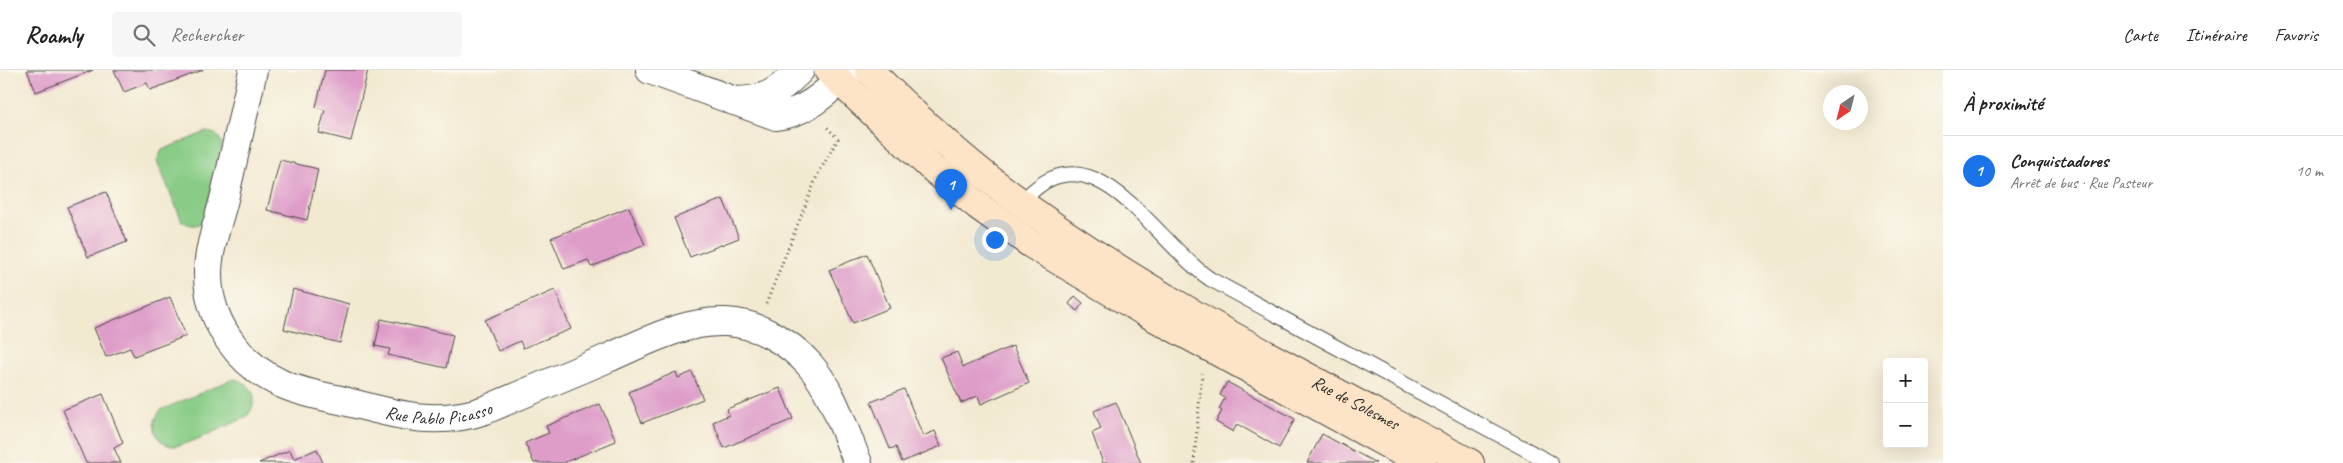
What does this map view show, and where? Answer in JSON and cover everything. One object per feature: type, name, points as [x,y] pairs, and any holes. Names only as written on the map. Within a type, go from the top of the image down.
[{"type":"main road","points":[[869,70],[937,136],[1021,203],[1141,283],[1238,352]]},
{"type":"main road","points":[[839,74],[909,148],[1004,225],[1082,276],[1205,345],[1238,352]]},
{"type":"main road","name":"Rue de Solesmes","points":[[1238,352],[1422,463]]},
{"type":"main road","name":"Rue de Solesmes","points":[[1238,352],[1470,463]]},
{"type":"street","name":"Rue Pablo Picasso","points":[[253,70],[211,256],[209,287],[216,317],[232,344],[261,372],[283,385],[406,416],[439,420],[485,410],[674,330],[710,322],[728,322],[756,329],[776,338],[809,364],[829,394],[858,463]]},
{"type":"street","points":[[650,70],[776,116],[788,115],[807,107],[839,74]]},
{"type":"street","points":[[734,101],[751,101],[773,94],[800,70]]},
{"type":"lane","points":[[1004,225],[1021,203],[1040,185],[1052,178],[1065,174],[1081,175],[1096,180],[1134,205],[1184,259],[1210,279],[1551,463]]},
{"type":"path","points":[[756,329],[817,176],[838,139],[807,107]]},
{"type":"path","points":[[1194,463],[1205,345]]},
{"type":"green space","points":[[206,132],[217,136],[222,146],[204,221],[191,225],[182,221],[157,161],[162,150]]},
{"type":"green space","points":[[233,379],[246,384],[253,394],[253,406],[245,418],[178,446],[167,445],[159,439],[154,425],[161,410]]},
{"type":"building","points":[[27,70],[93,70],[36,92]]},
{"type":"building","points":[[114,70],[203,70],[150,90],[147,83],[124,92]]},
{"type":"building","points":[[325,70],[368,70],[351,141],[319,133],[325,110],[316,107]]},
{"type":"building","points":[[280,160],[318,169],[307,220],[267,210]]},
{"type":"building","points":[[106,192],[127,242],[88,257],[67,207]]},
{"type":"building","points":[[723,199],[739,238],[690,257],[674,218]]},
{"type":"building","points":[[629,207],[645,245],[591,267],[588,260],[564,269],[551,238]]},
{"type":"building","points":[[867,254],[890,308],[853,323],[829,270]]},
{"type":"building","points":[[293,289],[349,304],[340,343],[284,329]]},
{"type":"building","points":[[555,290],[571,329],[523,348],[520,341],[498,351],[485,320]]},
{"type":"building","points":[[1075,296],[1083,303],[1077,311],[1069,304]]},
{"type":"building","points":[[170,297],[186,336],[134,356],[130,348],[106,357],[94,328]]},
{"type":"building","points":[[381,319],[453,335],[446,368],[388,355],[390,349],[375,346]]},
{"type":"building","points":[[1013,346],[1029,383],[981,404],[978,396],[961,403],[941,358],[957,352],[963,367]]},
{"type":"building","points":[[676,372],[678,378],[692,372],[703,399],[642,423],[629,392]]},
{"type":"building","points":[[1227,382],[1295,419],[1279,448],[1237,424],[1233,432],[1216,422],[1222,411],[1219,409],[1225,398],[1220,395]]},
{"type":"building","points":[[780,388],[793,419],[724,448],[713,422],[729,415],[727,409]]},
{"type":"building","points":[[904,389],[923,436],[935,431],[941,446],[902,462],[896,447],[890,449],[871,402]]},
{"type":"building","points":[[103,394],[123,443],[114,448],[121,463],[86,463],[63,410]]},
{"type":"building","points":[[1116,402],[1141,463],[1103,463],[1092,433],[1101,429],[1094,411]]},
{"type":"building","points":[[600,404],[616,441],[563,463],[534,463],[525,443],[549,433],[546,426]]},
{"type":"building","points":[[1322,434],[1376,463],[1307,463]]},
{"type":"building","points":[[317,449],[323,463],[259,463],[290,450],[294,459]]},
{"type":"place","name":"Conquistadores","points":[[951,210]]}]
